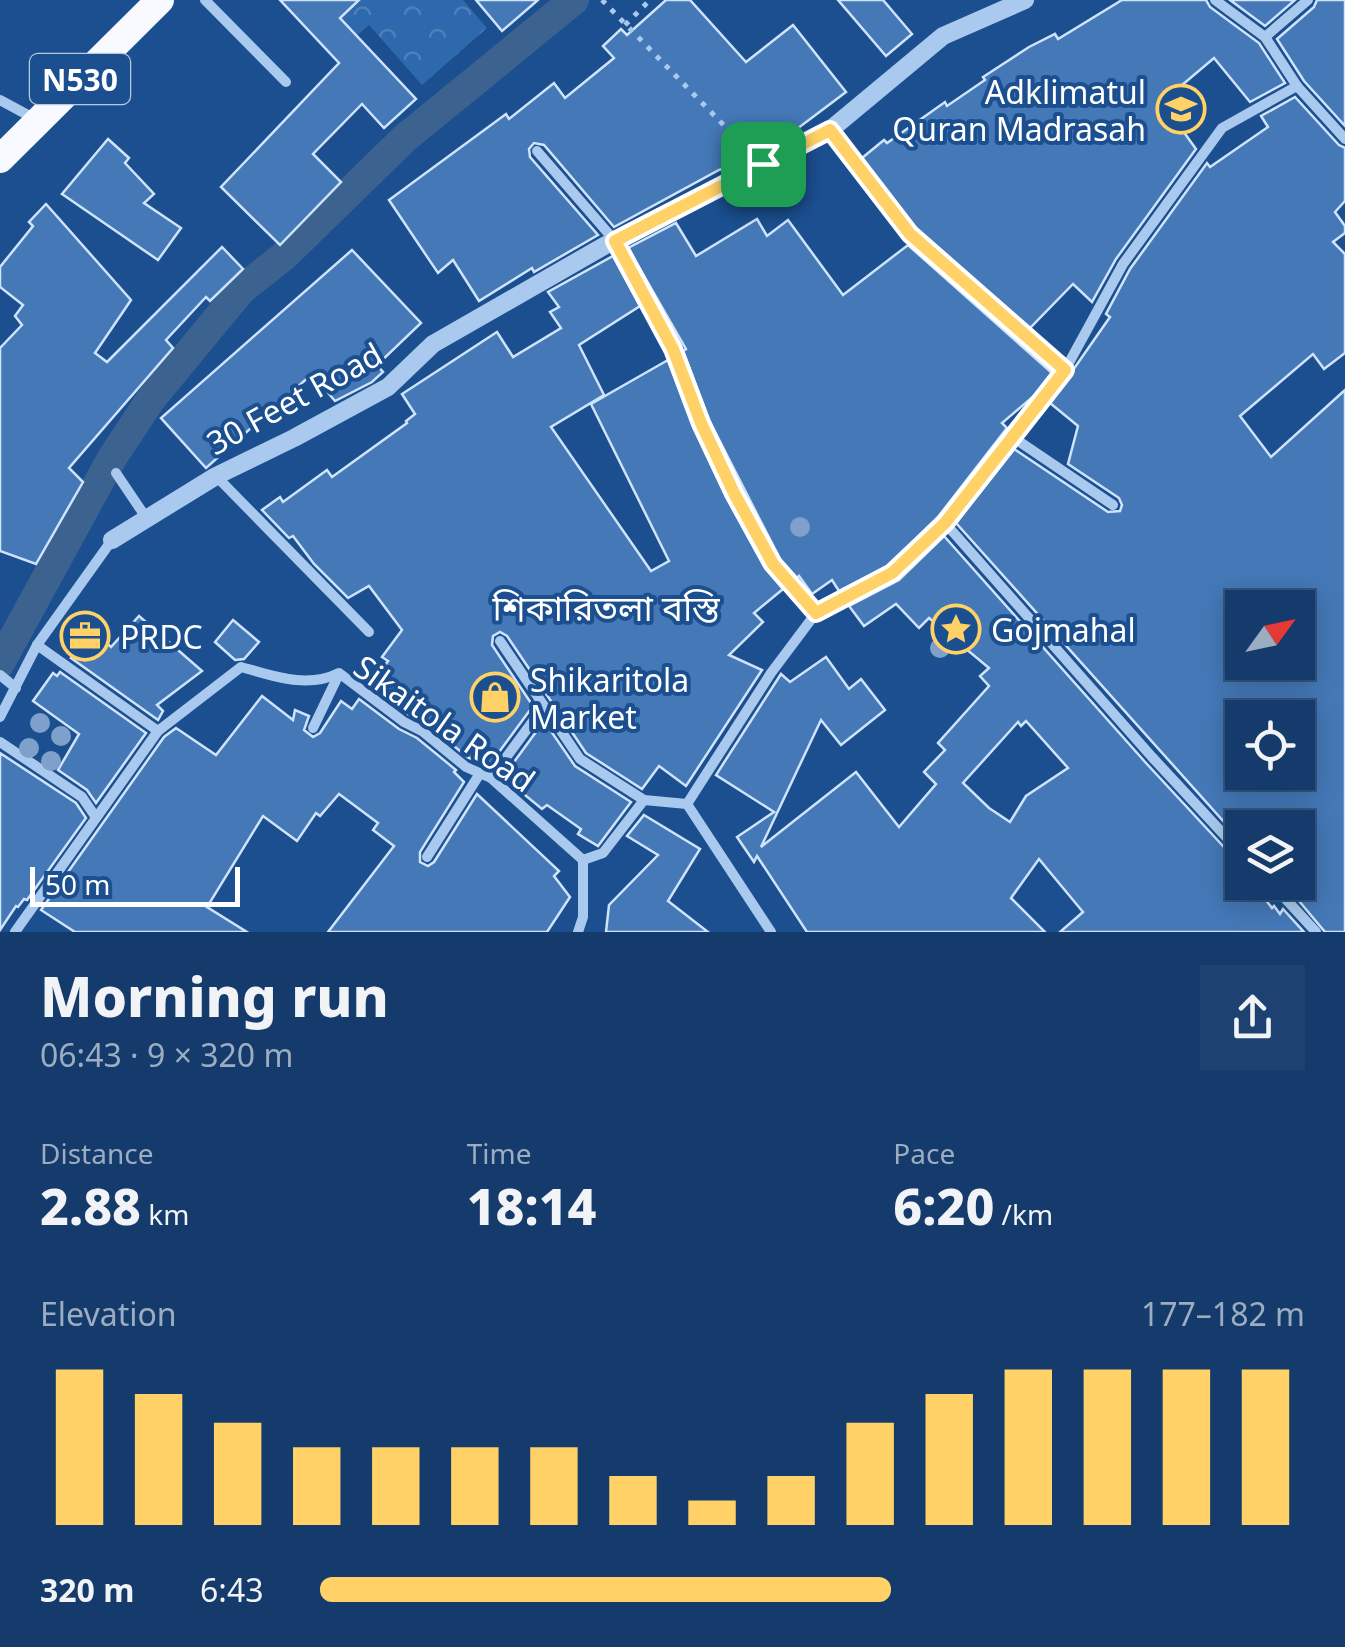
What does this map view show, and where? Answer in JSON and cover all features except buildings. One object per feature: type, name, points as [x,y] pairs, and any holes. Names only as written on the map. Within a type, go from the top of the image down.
[{"type":"highway","name":"N530","points":[[0,159],[160,0]]},
{"type":"street","points":[[205,0],[286,82]]},
{"type":"street","points":[[763,164],[830,130],[943,36],[1025,0]]},
{"type":"street","points":[[1215,0],[1265,37],[1297,86],[1345,139]]},
{"type":"street","points":[[1265,37],[1308,0]]},
{"type":"street","points":[[687,804],[771,673],[816,613],[892,573],[945,523],[1065,370],[1124,264],[1222,128],[1297,86]]},
{"type":"street","points":[[0,100],[38,120]]},
{"type":"street","points":[[830,130],[910,234],[1065,370]]},
{"type":"street","points":[[537,152],[615,241],[673,349],[701,423],[734,493],[773,564],[816,613]]},
{"type":"street","name":"30 Feet Road","points":[[0,717],[37,645],[112,540],[216,476],[388,386],[434,344],[615,241],[763,164]]},
{"type":"street","points":[[1012,436],[1113,505]]},
{"type":"street","points":[[116,473],[147,520]]},
{"type":"street","points":[[216,476],[369,632]]},
{"type":"street","points":[[945,523],[1225,836]]},
{"type":"street","points":[[500,641],[580,759],[644,800],[687,804]]},
{"type":"street","points":[[37,645],[158,731]]},
{"type":"street","name":"Sikaitola Road","points":[[15,932],[158,731],[241,667],[288,680],[323,681],[340,673],[485,776],[583,860]]},
{"type":"street","points":[[313,728],[340,673]]},
{"type":"street","points":[[0,675],[16,688]]},
{"type":"street","points":[[426,858],[485,776],[544,706]]},
{"type":"street","points":[[0,742],[82,797],[95,816]]},
{"type":"street","points":[[578,932],[584,917],[583,860],[603,853],[644,800]]},
{"type":"street","points":[[687,804],[771,932]]},
{"type":"street","points":[[1287,900],[1316,932]]},
{"type":"path","points":[[602,0],[763,164]]},
{"type":"path","points":[[625,25],[650,0]]},
{"type":"green space","points":[[348,0],[463,0],[487,28],[422,85],[369,25],[333,56],[312,32]]},
{"type":"waterway","points":[[0,663],[112,458],[151,399],[241,290],[284,256],[405,138],[574,0]]},
{"type":"place","name":"Adklimatul Quran Madrasah","points":[[1181,109]]},
{"type":"place","name":"Gojmahal","points":[[956,629]]},
{"type":"place","name":"PRDC","points":[[85,636]]},
{"type":"place","name":"Shikaritola Market","points":[[495,697]]},
{"type":"district","name":"শিকারিতলা বস্তি","points":[[606,607]]},
{"type":"route","points":[[830,130],[910,234],[1065,370],[945,523],[892,573],[816,613],[773,564],[734,493],[701,423],[673,349],[615,241],[763,164],[830,130]]}]
